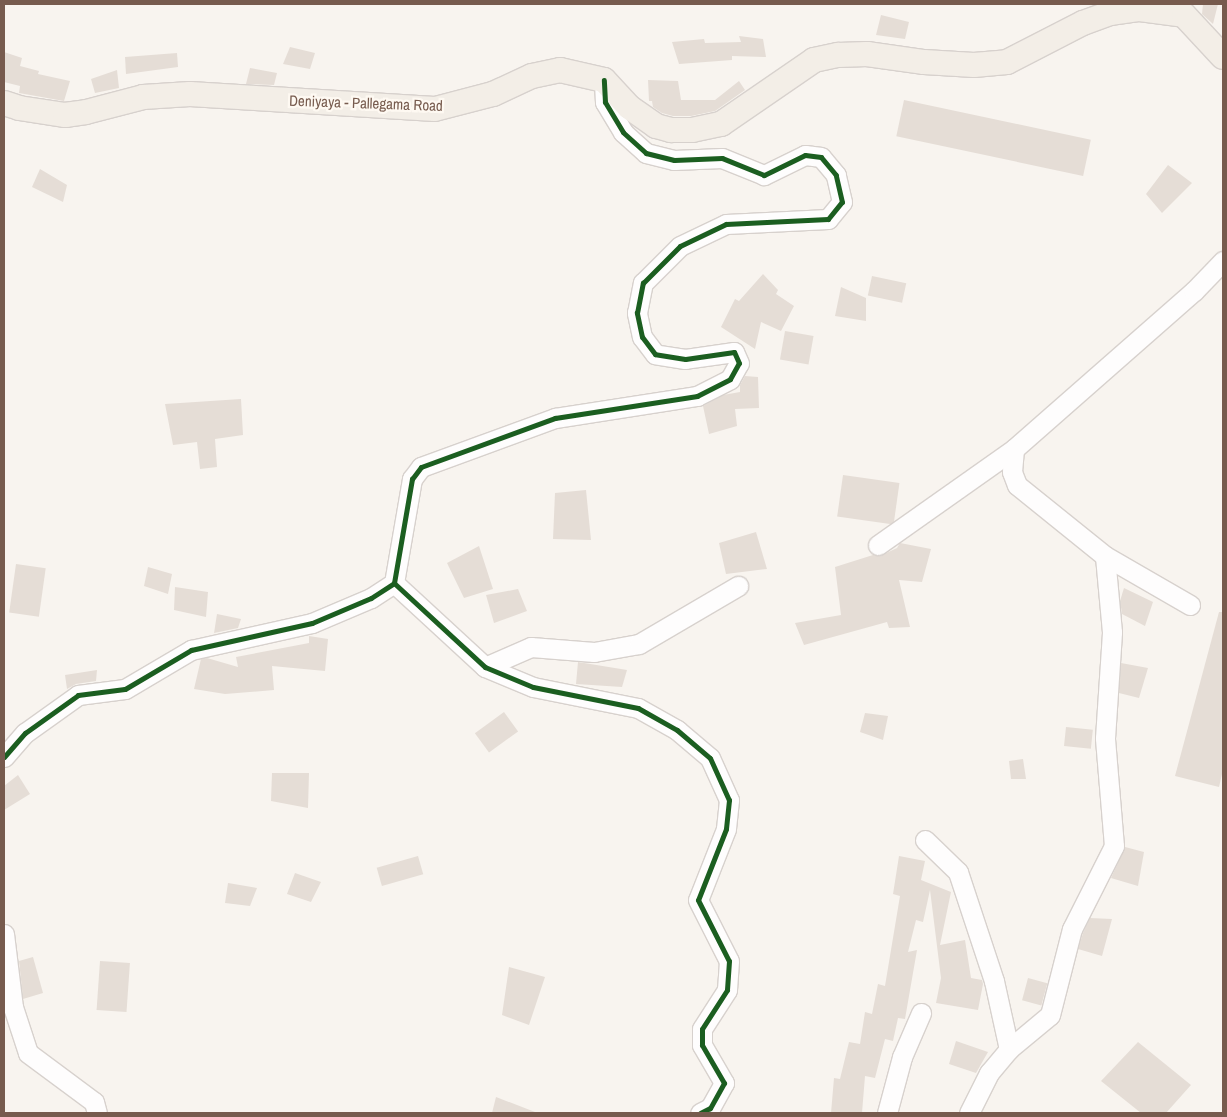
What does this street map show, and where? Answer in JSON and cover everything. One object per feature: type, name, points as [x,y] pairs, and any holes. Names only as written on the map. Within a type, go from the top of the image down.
[{"type":"main road","points":[[604,80],[629,107],[656,126],[671,130],[692,130],[721,124],[814,60],[838,55],[867,54],[974,65],[1007,62],[1083,23],[1110,13],[1140,9],[1184,15],[1223,57]]},
{"type":"main road","name":"Deniyaya - Pallegama Road","points":[[4,102],[19,108],[65,115],[86,112],[143,97],[190,94],[435,109],[493,94],[532,76],[560,70],[604,80]]},
{"type":"street","points":[[4,756],[25,733],[78,695],[125,689],[191,650],[312,623],[371,598],[394,582],[412,479],[421,467],[555,418],[697,396],[730,379],[739,363],[734,352],[685,359],[655,354],[642,337],[637,313],[643,283],[680,246],[726,224],[828,219],[842,202],[836,175],[821,157],[805,155],[764,175],[722,158],[674,160],[646,153],[623,132],[605,102],[604,80]]},
{"type":"street","points":[[878,545],[1014,450],[1194,291],[1223,261]]},
{"type":"street","points":[[1014,450],[1012,472],[1018,485],[1105,556],[1190,605]]},
{"type":"street","points":[[969,1113],[988,1073],[1009,1050],[1050,1015],[1072,929],[1114,846],[1105,738],[1112,632],[1105,556]]},
{"type":"street","points":[[394,582],[484,667],[533,687],[638,708],[677,730],[710,758],[729,800],[726,829],[698,900],[729,961],[727,990],[702,1029],[702,1045],[724,1083],[710,1108],[700,1113]]},
{"type":"street","points":[[484,667],[531,647],[594,652],[639,644],[738,586]]},
{"type":"street","points":[[925,840],[958,872],[994,981],[1009,1050]]},
{"type":"street","points":[[4,934],[13,1007],[28,1053],[94,1102],[96,1113]]},
{"type":"street","points":[[887,1113],[902,1057],[921,1013]]},
{"type":"building","points":[[1203,4],[1218,4],[1213,24],[1202,14]]},
{"type":"building","points":[[881,15],[909,22],[905,39],[876,35]]},
{"type":"building","points":[[739,36],[763,39],[766,57],[732,56],[732,60],[679,64],[672,42],[704,39],[705,43],[741,42]]},
{"type":"building","points":[[290,47],[315,53],[310,69],[283,64]]},
{"type":"building","points":[[4,52],[22,58],[20,66],[39,71],[38,74],[70,81],[64,101],[19,93],[20,86],[4,82]]},
{"type":"building","points":[[177,53],[178,67],[126,74],[125,57]]},
{"type":"building","points":[[250,68],[277,73],[274,85],[246,84]]},
{"type":"building","points":[[117,70],[119,88],[95,93],[91,79]]},
{"type":"building","points":[[648,80],[678,81],[681,100],[715,100],[739,81],[745,90],[715,111],[691,116],[673,116],[662,113],[653,107],[652,101],[649,101]]},
{"type":"building","points":[[904,100],[1091,140],[1083,176],[896,136]]},
{"type":"building","points":[[1168,165],[1192,183],[1162,213],[1146,194]]},
{"type":"building","points":[[40,169],[67,185],[63,202],[32,187]]},
{"type":"building","points":[[763,274],[778,290],[776,294],[794,306],[781,331],[761,322],[755,349],[721,327],[735,299],[739,301]]},
{"type":"building","points":[[872,276],[906,283],[902,303],[868,296]]},
{"type":"building","points":[[841,287],[866,298],[866,321],[835,316]]},
{"type":"building","points":[[785,331],[814,336],[809,365],[780,360]]},
{"type":"building","points":[[745,376],[758,377],[759,408],[735,409],[737,426],[709,434],[703,406],[723,395],[740,392],[740,385]]},
{"type":"building","points":[[241,399],[243,435],[215,439],[217,467],[200,469],[197,442],[173,445],[165,404]]},
{"type":"building","points":[[843,475],[899,483],[894,525],[837,517]]},
{"type":"building","points":[[586,490],[591,540],[553,539],[555,493]]},
{"type":"building","points":[[756,532],[767,569],[726,574],[719,543]]},
{"type":"building","points":[[900,543],[931,549],[922,582],[899,580],[910,627],[889,628],[887,622],[804,645],[795,623],[841,615],[835,567],[873,555],[880,556],[897,548]]},
{"type":"building","points":[[479,546],[493,589],[464,598],[447,563]]},
{"type":"building","points":[[16,564],[46,568],[39,617],[9,613]]},
{"type":"building","points":[[148,567],[172,574],[168,594],[144,586]]},
{"type":"building","points":[[175,587],[208,592],[206,617],[174,610]]},
{"type":"building","points":[[1124,588],[1153,602],[1145,626],[1122,614],[1120,601]]},
{"type":"building","points":[[518,589],[527,611],[494,623],[486,595]]},
{"type":"building","points":[[1219,612],[1223,612],[1223,770],[1219,787],[1175,776]]},
{"type":"building","points":[[217,614],[241,619],[238,628],[214,633]]},
{"type":"building","points":[[309,636],[328,639],[325,671],[272,666],[274,690],[225,694],[194,689],[201,659],[207,658],[238,667],[236,657],[309,643]]},
{"type":"building","points":[[578,662],[627,670],[622,687],[576,684]]},
{"type":"building","points":[[1121,663],[1148,668],[1139,698],[1119,693]]},
{"type":"building","points":[[97,670],[96,681],[76,684],[67,689],[65,675]]},
{"type":"building","points":[[504,712],[518,731],[489,753],[475,733]]},
{"type":"building","points":[[865,713],[888,716],[883,740],[860,732]]},
{"type":"building","points":[[1066,727],[1093,730],[1091,749],[1064,746]]},
{"type":"building","points":[[1023,759],[1026,779],[1011,779],[1009,761]]},
{"type":"building","points":[[272,773],[309,773],[308,808],[271,801]]},
{"type":"building","points":[[18,775],[30,794],[4,810],[4,786]]},
{"type":"building","points":[[1125,847],[1144,852],[1138,886],[1111,878]]},
{"type":"building","points":[[418,856],[423,874],[382,886],[377,868]]},
{"type":"building","points":[[899,856],[925,861],[921,880],[951,892],[940,945],[965,940],[971,978],[982,980],[983,984],[978,1010],[936,1003],[941,978],[930,890],[923,922],[916,920],[908,952],[917,950],[905,1019],[898,1018],[893,1041],[885,1039],[875,1078],[865,1076],[862,1113],[831,1113],[834,1078],[840,1079],[849,1042],[860,1044],[865,1012],[872,1014],[878,984],[885,986],[900,896],[893,894]]},
{"type":"building","points":[[295,873],[321,882],[311,902],[287,894]]},
{"type":"building","points":[[228,883],[257,888],[250,906],[225,903]]},
{"type":"building","points":[[1090,918],[1112,919],[1102,956],[1078,949]]},
{"type":"building","points":[[33,957],[43,993],[23,999],[19,961]]},
{"type":"building","points":[[100,961],[130,963],[127,1012],[97,1010]]},
{"type":"building","points":[[509,967],[545,977],[529,1025],[502,1015]]},
{"type":"building","points":[[1028,978],[1047,983],[1041,1005],[1022,1000]]},
{"type":"building","points":[[956,1041],[988,1052],[976,1073],[949,1064]]},
{"type":"building","points":[[1138,1042],[1191,1085],[1166,1113],[1141,1113],[1101,1081]]},
{"type":"building","points":[[496,1097],[535,1112],[535,1113],[492,1113]]},
{"type":"cycle path","points":[[4,757],[25,733],[78,695],[125,689],[191,650],[312,623],[371,598],[394,583],[412,479],[421,467],[555,418],[697,396],[730,379],[739,363],[734,352],[685,359],[655,354],[642,337],[637,313],[643,283],[680,246],[726,224],[828,219],[842,202],[836,175],[821,157],[805,155],[764,175],[722,158],[674,160],[646,153],[623,132],[605,102],[604,80]]},
{"type":"cycle path","points":[[394,583],[485,667],[533,687],[638,708],[677,730],[710,758],[729,800],[726,829],[698,900],[729,961],[727,990],[702,1029],[702,1045],[724,1083],[710,1108],[700,1113]]}]
